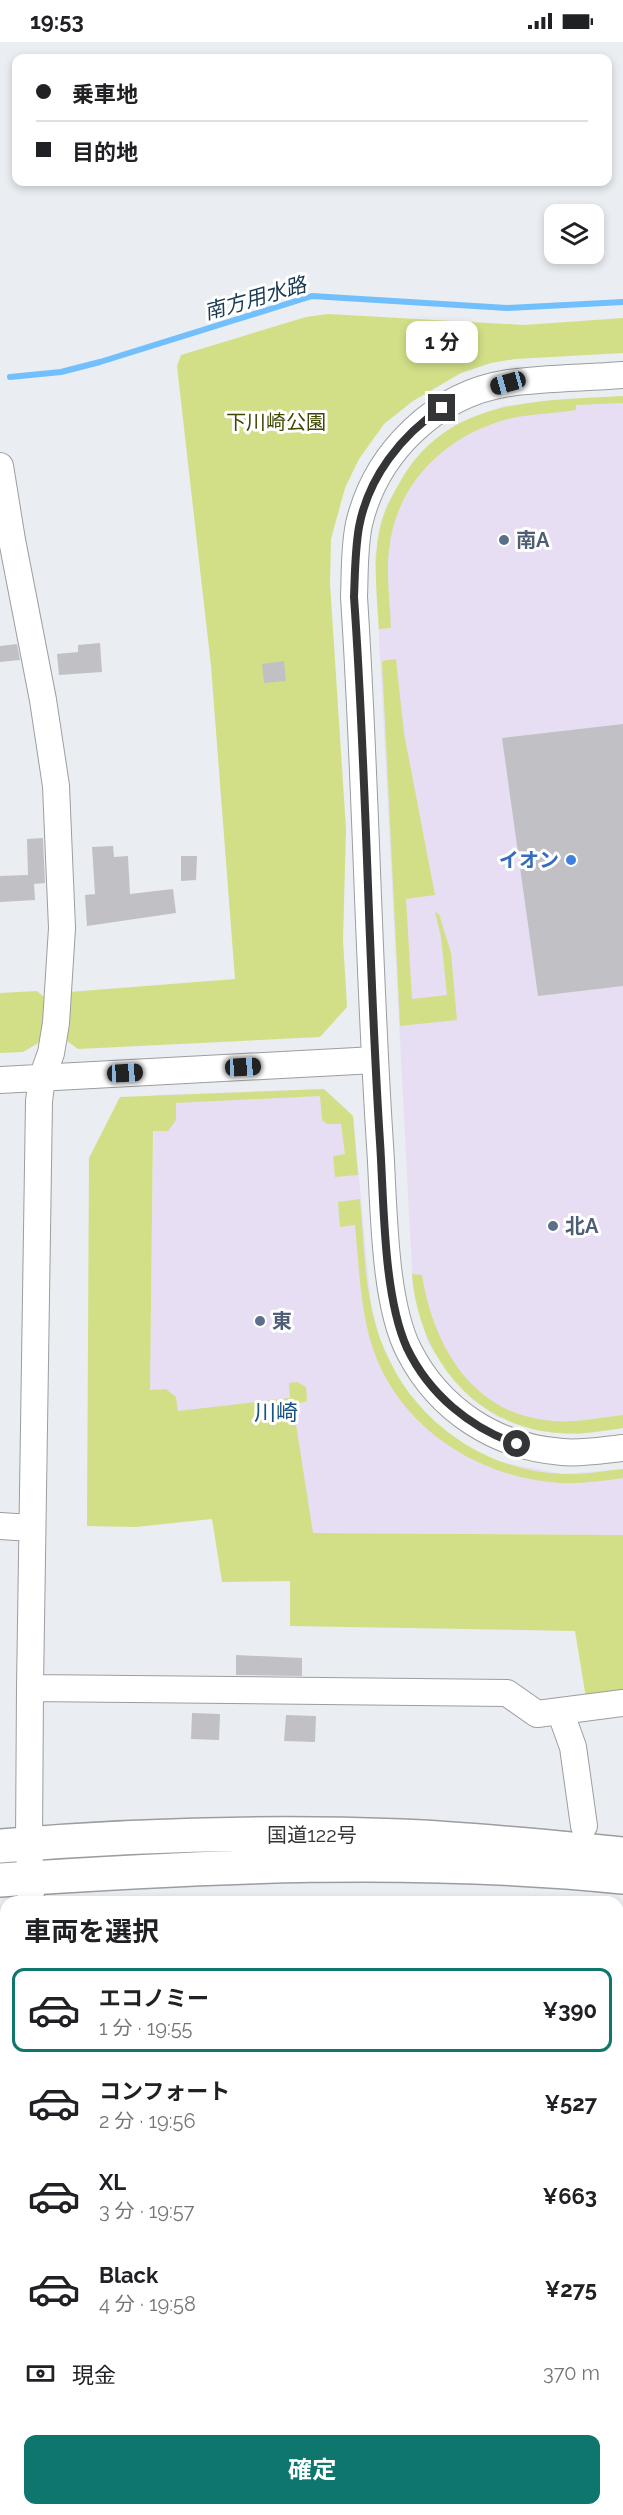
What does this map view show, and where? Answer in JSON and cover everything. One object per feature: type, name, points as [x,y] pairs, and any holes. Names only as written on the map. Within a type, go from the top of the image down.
[{"type":"highway","name":"国道122号","points":[[15,1845],[311,1834],[402,1836],[623,1854]]},
{"type":"highway","name":"国道122号","points":[[21,1886],[213,1868],[403,1865],[507,1867],[623,1877]]},
{"type":"street","points":[[623,375],[508,383],[459,398],[422,421],[403,440],[387,462],[365,503],[356,551],[354,597],[375,1060],[391,1286],[401,1332],[417,1365],[442,1399],[459,1413],[497,1437],[536,1449],[564,1453],[623,1448]]},
{"type":"street","points":[[0,466],[6,541],[44,700],[56,786],[62,928],[56,1023],[51,1053],[42,1078],[39,1101],[40,1159],[31,1528],[30,1688],[15,1845],[21,1886]]},
{"type":"street","points":[[0,1080],[375,1060]]},
{"type":"street","points":[[0,1526],[31,1528]]},
{"type":"street","points":[[30,1688],[507,1694],[537,1714],[623,1703]]},
{"type":"street","points":[[560,1711],[573,1747],[584,1826]]},
{"type":"shaded area","points":[[623,396],[623,1428],[580,1434],[557,1433],[537,1430],[498,1417],[474,1401],[457,1384],[428,1343],[413,1289],[375,559],[379,530],[386,507],[407,470],[431,444],[458,423],[504,406]]},
{"type":"shaded area","name":"東","points":[[324,1089],[353,1116],[371,1304],[379,1337],[400,1381],[410,1396],[440,1427],[477,1452],[500,1462],[563,1474],[623,1469],[623,1535],[312,1533],[149,1435],[154,1095]]},
{"type":"green space","name":"下川崎公園","points":[[328,314],[524,325],[623,318],[623,353],[515,359],[491,363],[461,373],[413,401],[384,424],[359,459],[345,488],[331,539],[330,584],[346,829],[343,940],[347,1007],[320,1037],[78,1049],[67,1041],[69,992],[235,979],[211,666],[177,366],[181,355],[306,317]]},
{"type":"green space","points":[[623,396],[623,403],[576,405],[576,410],[517,417],[493,424],[449,447],[430,463],[415,481],[394,525],[388,569],[391,628],[379,629],[376,569],[380,526],[387,506],[400,482],[420,454],[443,433],[469,419],[498,409],[528,403]]},
{"type":"green space","points":[[396,659],[404,733],[435,895],[406,899],[412,999],[447,995],[441,937],[435,912],[439,914],[451,953],[457,1020],[400,1026],[382,661]]},
{"type":"green space","points":[[37,991],[45,998],[40,1042],[23,1052],[0,1053],[0,993]]},
{"type":"green space","points":[[324,1089],[353,1116],[358,1175],[335,1177],[333,1156],[345,1154],[341,1124],[327,1124],[322,1120],[320,1096],[176,1103],[176,1120],[168,1131],[153,1131],[150,1390],[166,1389],[176,1397],[178,1411],[290,1398],[289,1383],[297,1382],[306,1387],[307,1401],[293,1405],[313,1533],[623,1535],[623,1693],[586,1698],[575,1631],[290,1626],[290,1581],[222,1582],[212,1519],[135,1527],[87,1526],[89,1158],[120,1097]]},
{"type":"green space","points":[[360,1199],[367,1279],[376,1326],[387,1356],[403,1384],[423,1409],[446,1430],[472,1448],[500,1461],[531,1470],[564,1474],[623,1469],[623,1478],[568,1483],[529,1479],[500,1471],[471,1459],[445,1443],[421,1424],[401,1401],[384,1375],[372,1346],[362,1301],[355,1225],[340,1227],[338,1202]]},
{"type":"green space","points":[[412,1274],[422,1275],[435,1325],[459,1369],[475,1388],[495,1403],[518,1414],[554,1421],[623,1415],[623,1428],[559,1433],[528,1428],[501,1417],[476,1402],[438,1359],[425,1333]]},
{"type":"building","points":[[100,643],[102,672],[59,675],[57,654],[78,652],[78,645]]},
{"type":"building","points":[[17,644],[20,660],[0,662],[0,646]]},
{"type":"building","points":[[284,661],[286,681],[264,683],[262,664]]},
{"type":"building","name":"イオン","points":[[623,724],[623,986],[538,996],[502,738]]},
{"type":"building","points":[[43,838],[45,883],[34,884],[35,900],[0,902],[0,876],[28,875],[27,839]]},
{"type":"building","points":[[113,846],[114,857],[128,856],[130,894],[173,889],[176,913],[87,926],[85,895],[95,894],[92,847]]},
{"type":"building","points":[[181,856],[197,856],[196,880],[181,881]]},
{"type":"building","points":[[236,1655],[302,1658],[302,1676],[236,1675]]},
{"type":"building","points":[[192,1713],[220,1714],[219,1740],[191,1739]]},
{"type":"building","points":[[286,1715],[316,1716],[315,1742],[284,1741]]},
{"type":"waterway","name":"南方用水路","points":[[10,377],[61,372],[100,362],[312,296],[507,308],[623,302]]},
{"type":"place","name":"南A","points":[[504,540]]},
{"type":"place","name":"イオン","points":[[571,860]]},
{"type":"place","name":"北A","points":[[553,1226]]},
{"type":"place","name":"東","points":[[260,1321]]},
{"type":"district","name":"川崎","points":[[276,1412]]},
{"type":"route","points":[[442,408],[422,421],[403,440],[387,462],[365,503],[356,551],[354,597],[383,1186],[394,1306],[408,1349],[442,1399],[459,1413],[497,1437],[517,1444]]}]
